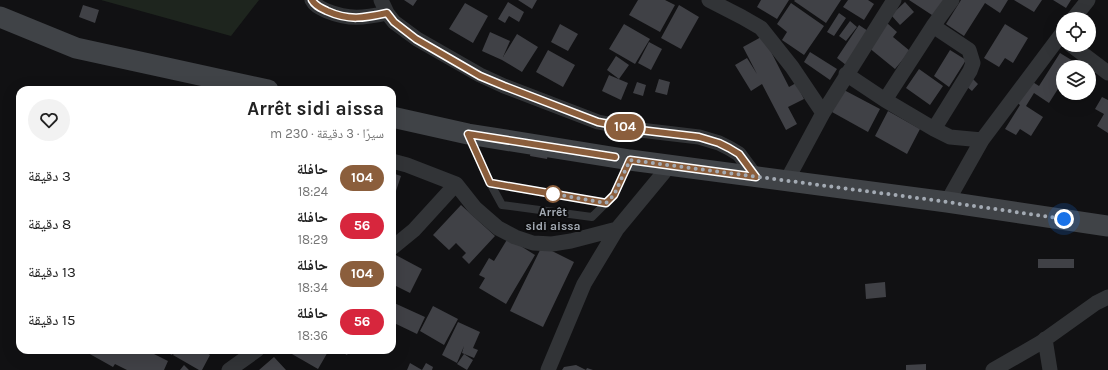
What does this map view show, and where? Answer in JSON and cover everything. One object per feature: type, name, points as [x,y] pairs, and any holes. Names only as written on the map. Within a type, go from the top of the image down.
[{"type":"main road","points":[[0,17],[76,48],[250,86]]},
{"type":"main road","points":[[396,118],[468,134],[630,160],[947,202],[1108,226]]},
{"type":"street","points":[[312,0],[316,6],[334,14],[348,17],[364,18],[384,6],[394,22],[416,39],[480,76],[598,122],[640,130],[699,137],[719,143],[739,154],[756,177]]},
{"type":"street","points":[[709,0],[742,16],[761,28],[792,67],[822,113]]},
{"type":"street","points":[[787,180],[822,113],[894,0]]},
{"type":"street","points":[[885,100],[933,26],[952,0]]},
{"type":"street","points":[[1079,12],[1088,0]]},
{"type":"street","points":[[933,26],[969,50],[973,63],[970,71],[934,128]]},
{"type":"street","points":[[947,202],[982,140],[1056,48]]},
{"type":"street","points":[[1082,52],[1108,73]]},
{"type":"street","points":[[846,74],[885,100],[950,137],[982,140]]},
{"type":"street","points":[[396,162],[456,184],[475,208],[498,228],[515,237],[533,243],[552,244],[565,242],[617,229]]},
{"type":"street","points":[[550,370],[584,284],[617,229],[670,165]]},
{"type":"street","points":[[396,245],[414,230],[456,184]]},
{"type":"street","points":[[993,370],[1045,339],[1096,303],[1108,297]]},
{"type":"street","points":[[1045,339],[1050,370]]},
{"type":"street","points":[[229,370],[251,354]]},
{"type":"lane","points":[[468,134],[490,183],[502,205],[592,217],[614,195],[630,160]]},
{"type":"lane","points":[[490,183],[606,203]]},
{"type":"shaded area","points":[[101,0],[259,0],[231,36]]},
{"type":"building","points":[[404,0],[417,0],[413,6]]},
{"type":"building","points":[[518,0],[537,0],[532,9]]},
{"type":"building","points":[[638,0],[665,0],[675,5],[660,32],[629,15]]},
{"type":"building","points":[[761,0],[789,0],[777,19],[757,7]]},
{"type":"building","points":[[841,0],[826,23],[794,1]]},
{"type":"building","points":[[848,0],[868,0],[874,4],[864,20],[843,7]]},
{"type":"building","points":[[909,0],[946,0],[935,17]]},
{"type":"building","points":[[961,0],[1008,0],[1000,13],[985,3],[964,36],[946,24]]},
{"type":"building","points":[[1014,0],[1042,0],[1034,12]]},
{"type":"building","points":[[1053,0],[1071,0],[1066,8]]},
{"type":"building","points":[[508,2],[524,12],[519,22],[509,16],[505,23],[498,19]]},
{"type":"building","points":[[905,2],[914,12],[900,25],[891,15]]},
{"type":"building","points":[[465,3],[488,16],[473,43],[449,29]]},
{"type":"building","points":[[791,3],[824,26],[804,55],[782,40],[787,32],[777,24]]},
{"type":"building","points":[[83,5],[99,10],[95,23],[79,17]]},
{"type":"building","points":[[679,5],[699,17],[681,49],[661,38]]},
{"type":"building","points":[[839,13],[846,18],[834,36],[827,32]]},
{"type":"building","points":[[850,21],[857,27],[846,41],[839,36]]},
{"type":"building","points":[[887,23],[897,32],[893,37],[910,51],[895,69],[868,47]]},
{"type":"building","points":[[560,24],[578,34],[568,51],[551,42]]},
{"type":"building","points":[[624,24],[650,39],[635,64],[609,49]]},
{"type":"building","points":[[1005,24],[1028,38],[1013,63],[1005,58],[999,67],[984,58]]},
{"type":"building","points":[[859,25],[868,31],[846,65],[837,58]]},
{"type":"building","points":[[490,32],[510,41],[503,57],[517,34],[538,47],[522,72],[502,60],[482,51]]},
{"type":"building","points":[[763,36],[789,87],[796,83],[804,99],[788,107],[797,124],[786,130],[762,84],[751,91],[735,65],[747,58],[757,74],[743,47]]},
{"type":"building","points":[[649,42],[662,49],[651,70],[638,63]]},
{"type":"building","points":[[548,50],[575,65],[563,87],[536,72]]},
{"type":"building","points":[[950,50],[966,60],[949,87],[934,76]]},
{"type":"building","points":[[810,52],[837,69],[830,80],[804,62]]},
{"type":"building","points":[[1060,53],[1072,60],[1056,60],[1056,92],[1049,103],[1034,93],[1026,106],[1043,117],[1031,136],[1020,129],[1016,135],[1005,129],[1020,105],[1014,100],[1028,79],[1039,86]]},
{"type":"building","points":[[616,56],[629,65],[619,79],[607,70]]},
{"type":"building","points":[[919,69],[943,86],[930,105],[906,88]]},
{"type":"building","points":[[609,75],[628,83],[621,100],[602,91]]},
{"type":"building","points":[[972,78],[978,84],[972,91],[966,86]]},
{"type":"building","points":[[659,79],[670,82],[667,95],[655,92]]},
{"type":"building","points":[[637,82],[646,85],[643,96],[633,93]]},
{"type":"building","points":[[844,90],[880,109],[868,132],[832,112]]},
{"type":"building","points":[[1102,97],[1108,100],[1108,133],[1097,126],[1104,114],[1095,109]]},
{"type":"building","points":[[888,111],[920,129],[907,154],[875,136]]},
{"type":"building","points":[[532,146],[549,149],[547,159],[530,156]]},
{"type":"building","points":[[396,174],[401,176],[396,191]]},
{"type":"building","points":[[461,205],[495,236],[469,264],[462,257],[466,253],[456,243],[449,250],[433,235]]},
{"type":"building","points":[[508,238],[535,255],[506,304],[479,288],[485,278],[479,275],[489,258],[494,261]]},
{"type":"building","points":[[542,246],[574,262],[543,327],[510,311]]},
{"type":"building","points":[[396,255],[422,269],[410,293],[396,286]]},
{"type":"building","points":[[1038,259],[1074,259],[1074,268],[1038,268]]},
{"type":"building","points":[[885,282],[886,297],[866,299],[865,284]]},
{"type":"building","points":[[396,304],[425,317],[417,334],[396,324]]},
{"type":"building","points":[[433,306],[458,319],[444,345],[420,331]]},
{"type":"building","points":[[458,322],[480,332],[473,348],[478,350],[474,358],[462,353],[464,346],[457,363],[442,355]]},
{"type":"building","points":[[90,354],[154,354],[168,361],[164,370],[127,370],[115,364],[113,367]]},
{"type":"building","points":[[292,354],[327,354],[318,369]]},
{"type":"building","points":[[464,354],[473,360],[467,370],[457,364]]},
{"type":"building","points":[[173,355],[210,355],[202,370],[199,370]]},
{"type":"building","points":[[274,357],[286,370],[259,370]]},
{"type":"building","points":[[410,363],[422,370],[407,370]]},
{"type":"building","points":[[426,363],[433,367],[432,370],[422,370]]},
{"type":"building","points":[[926,364],[926,370],[906,370],[906,365]]},
{"type":"building","points":[[184,365],[189,370],[180,370]]},
{"type":"building","points":[[576,365],[586,370],[562,370],[564,367]]},
{"type":"bus line","name":"104","points":[[312,0],[316,6],[341,16],[364,18],[387,13],[394,22],[416,39],[480,76],[532,98],[598,122],[640,130],[699,137],[719,143],[739,154],[756,177],[630,160],[614,195],[606,203],[490,183],[468,134],[615,157]]},
{"type":"place","name":"Arrêt sidi aissa","points":[[553,194]]},
{"type":"route","points":[[553,194],[548,193],[606,203],[614,195],[630,160],[787,180],[1064,219]]}]
